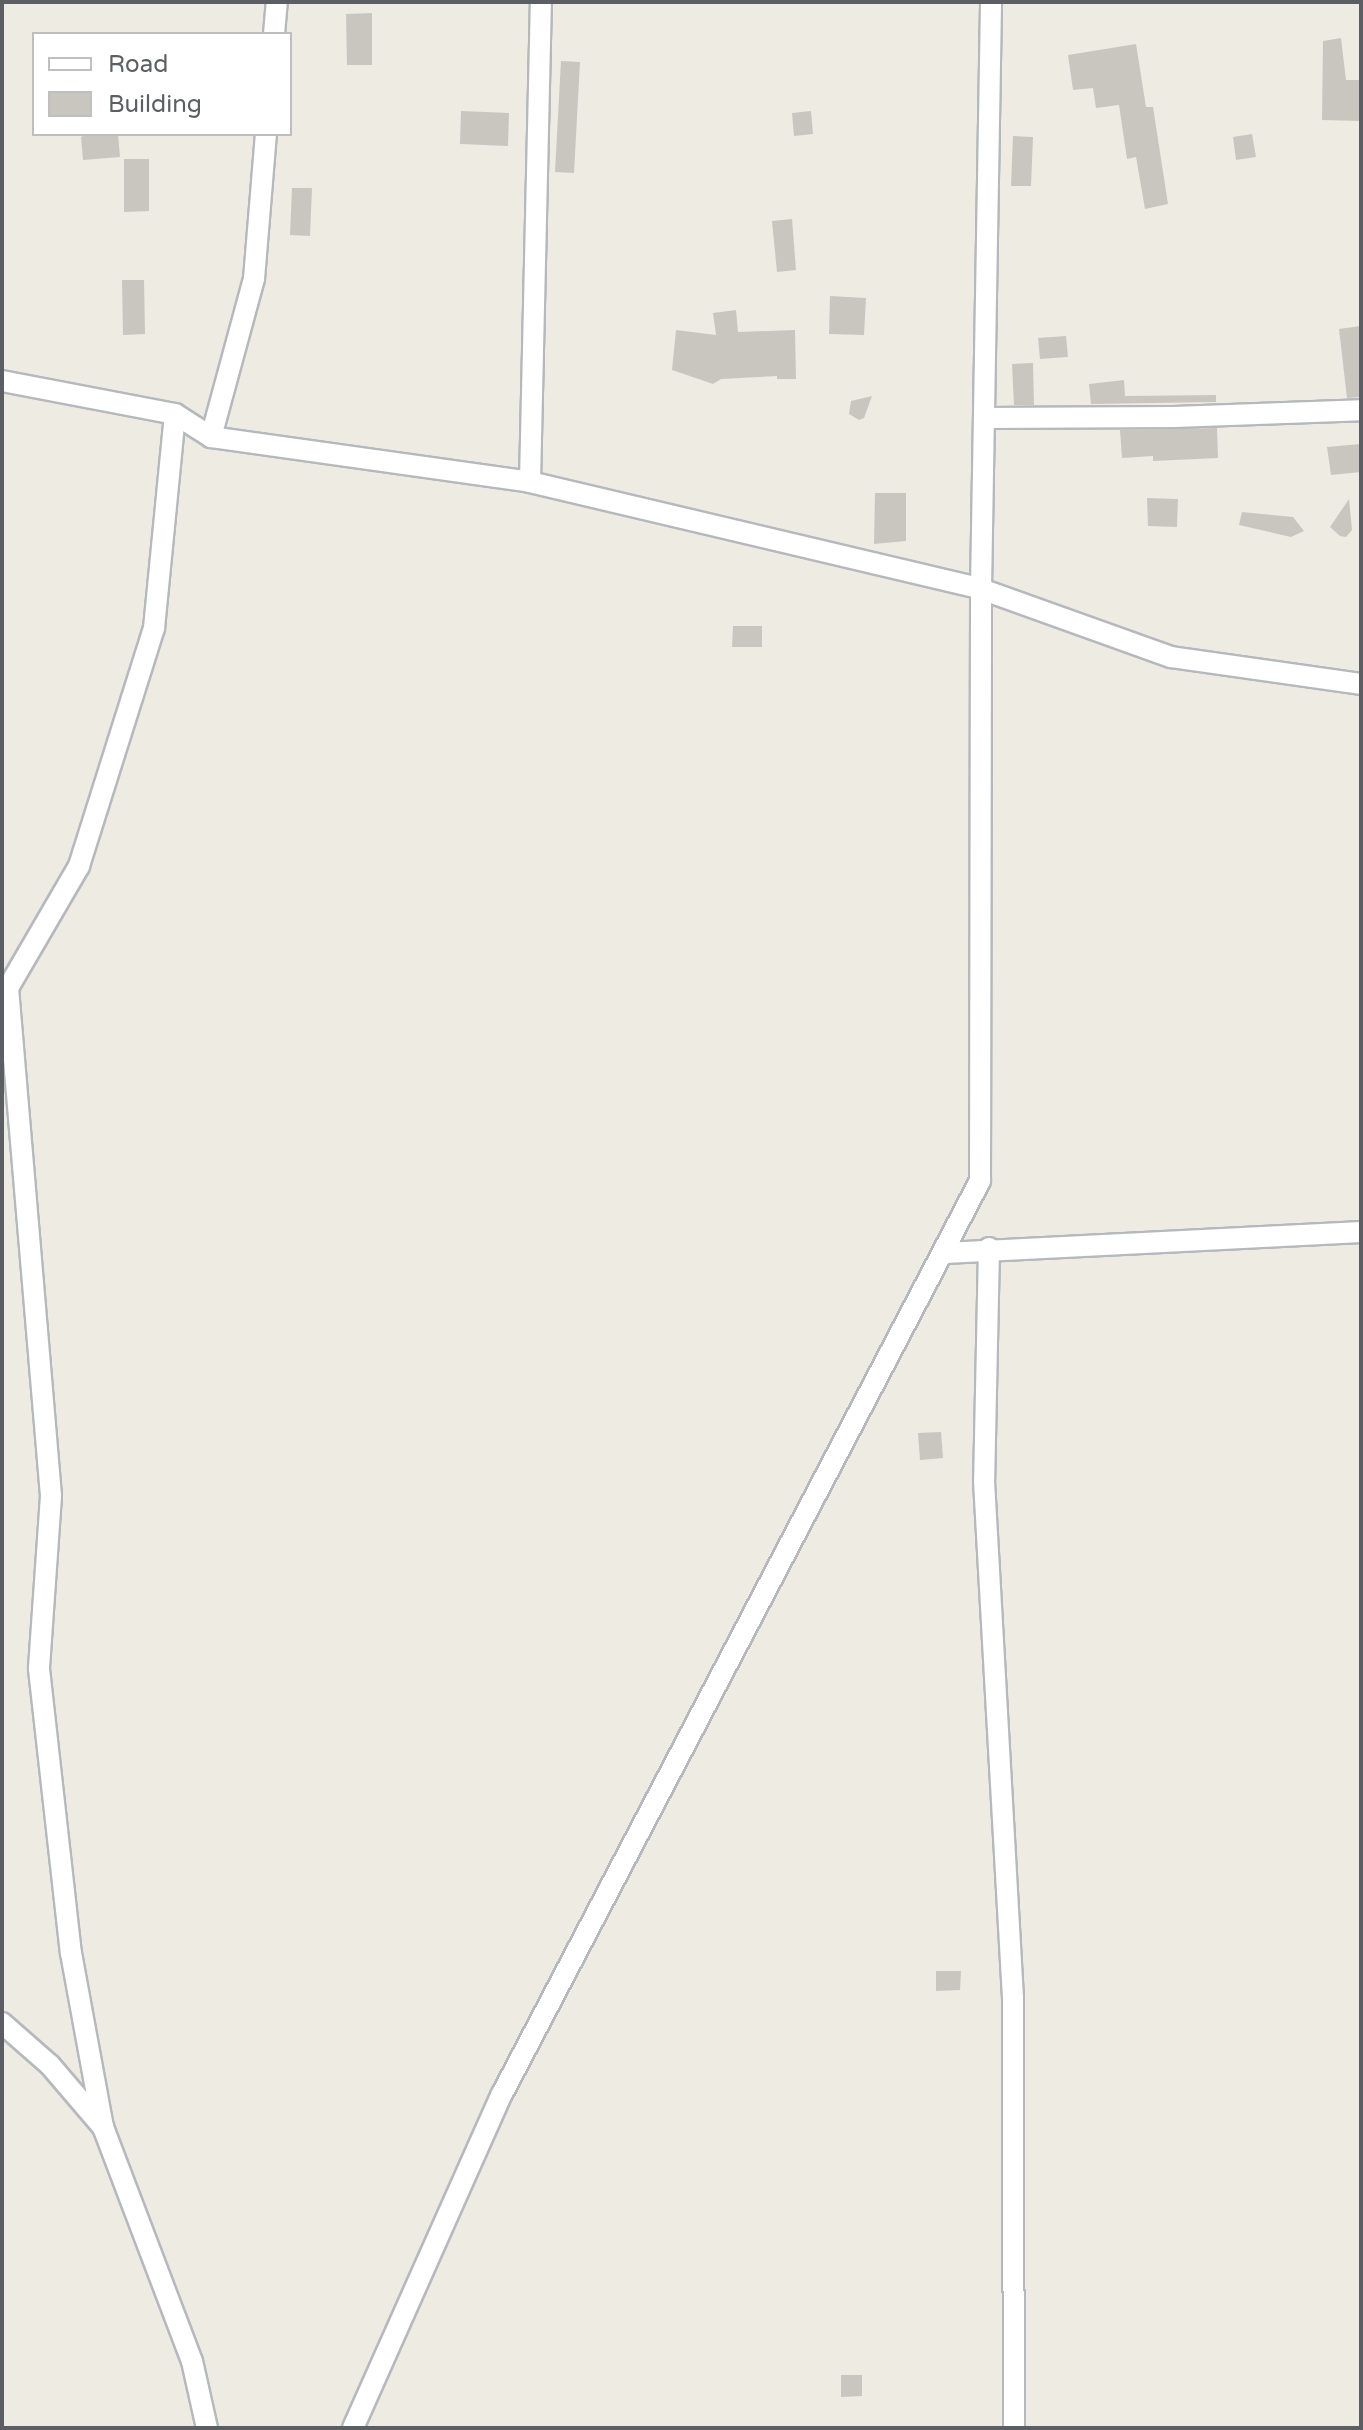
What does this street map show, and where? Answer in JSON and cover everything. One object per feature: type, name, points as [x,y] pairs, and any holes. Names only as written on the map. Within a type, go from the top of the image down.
[{"type":"street","points":[[274,32],[277,2]]},
{"type":"street","points":[[530,482],[541,2]]},
{"type":"street","points":[[353,2428],[502,2094],[980,1181],[981,589],[991,2]]},
{"type":"street","points":[[211,437],[254,279],[266,136]]},
{"type":"street","points":[[2,381],[175,414],[211,437],[530,482],[981,589],[1171,657],[1361,684]]},
{"type":"street","points":[[984,418],[1174,417],[1361,410]]},
{"type":"street","points":[[175,414],[154,628],[79,866],[8,988],[51,1496],[39,1669],[71,1953],[103,2127],[192,2361],[207,2428]]},
{"type":"street","points":[[945,1253],[989,1248],[1361,1232]]},
{"type":"street","points":[[989,1248],[984,1481],[1013,1998],[1014,2428]]},
{"type":"street","points":[[2,2023],[50,2065],[103,2127]]},
{"type":"building","points":[[372,13],[372,65],[347,65],[346,14]]},
{"type":"building","points":[[1341,38],[1346,80],[1361,80],[1361,121],[1322,120],[1323,41]]},
{"type":"building","points":[[1136,44],[1146,107],[1153,107],[1168,204],[1145,209],[1136,157],[1127,159],[1119,105],[1096,108],[1093,88],[1073,90],[1068,55]]},
{"type":"building","points":[[561,61],[580,62],[574,173],[555,172]]},
{"type":"building","points":[[461,111],[509,113],[508,146],[460,144]]},
{"type":"building","points":[[811,111],[813,134],[794,136],[792,113]]},
{"type":"building","points":[[1252,134],[1256,157],[1236,160],[1233,137]]},
{"type":"building","points":[[118,136],[120,157],[83,160],[81,137]]},
{"type":"building","points":[[1013,136],[1033,137],[1031,186],[1011,186]]},
{"type":"building","points":[[124,159],[149,159],[149,211],[124,212]]},
{"type":"building","points":[[292,188],[312,188],[310,236],[290,235]]},
{"type":"building","points":[[792,219],[796,270],[777,272],[772,221]]},
{"type":"building","points":[[122,280],[144,280],[145,334],[123,335]]},
{"type":"building","points":[[830,296],[866,298],[864,335],[829,334]]},
{"type":"building","points":[[736,310],[738,332],[795,330],[796,379],[777,379],[777,376],[721,379],[713,384],[672,370],[676,330],[716,335],[713,313]]},
{"type":"building","points":[[1361,326],[1361,397],[1347,398],[1339,329]]},
{"type":"building","points":[[1066,336],[1068,357],[1040,359],[1038,338]]},
{"type":"building","points":[[1033,363],[1034,405],[1014,405],[1012,364]]},
{"type":"building","points":[[1124,380],[1125,396],[1216,395],[1216,402],[1091,404],[1089,384]]},
{"type":"building","points":[[872,396],[864,418],[859,420],[849,414],[851,401]]},
{"type":"building","points":[[1217,428],[1218,458],[1153,461],[1153,456],[1122,458],[1120,430]]},
{"type":"building","points":[[1361,444],[1361,472],[1331,475],[1327,447]]},
{"type":"building","points":[[875,493],[906,493],[906,541],[874,544]]},
{"type":"building","points":[[1147,498],[1178,499],[1177,527],[1148,526]]},
{"type":"building","points":[[1349,499],[1352,530],[1346,537],[1330,527]]},
{"type":"building","points":[[1242,512],[1293,517],[1304,531],[1291,537],[1239,525]]},
{"type":"building","points":[[733,626],[762,626],[762,647],[732,647]]},
{"type":"building","points":[[941,1432],[943,1458],[920,1460],[918,1433]]},
{"type":"building","points":[[936,1971],[961,1971],[960,1990],[936,1991]]},
{"type":"building","points":[[841,2375],[862,2375],[862,2396],[841,2397]]}]
